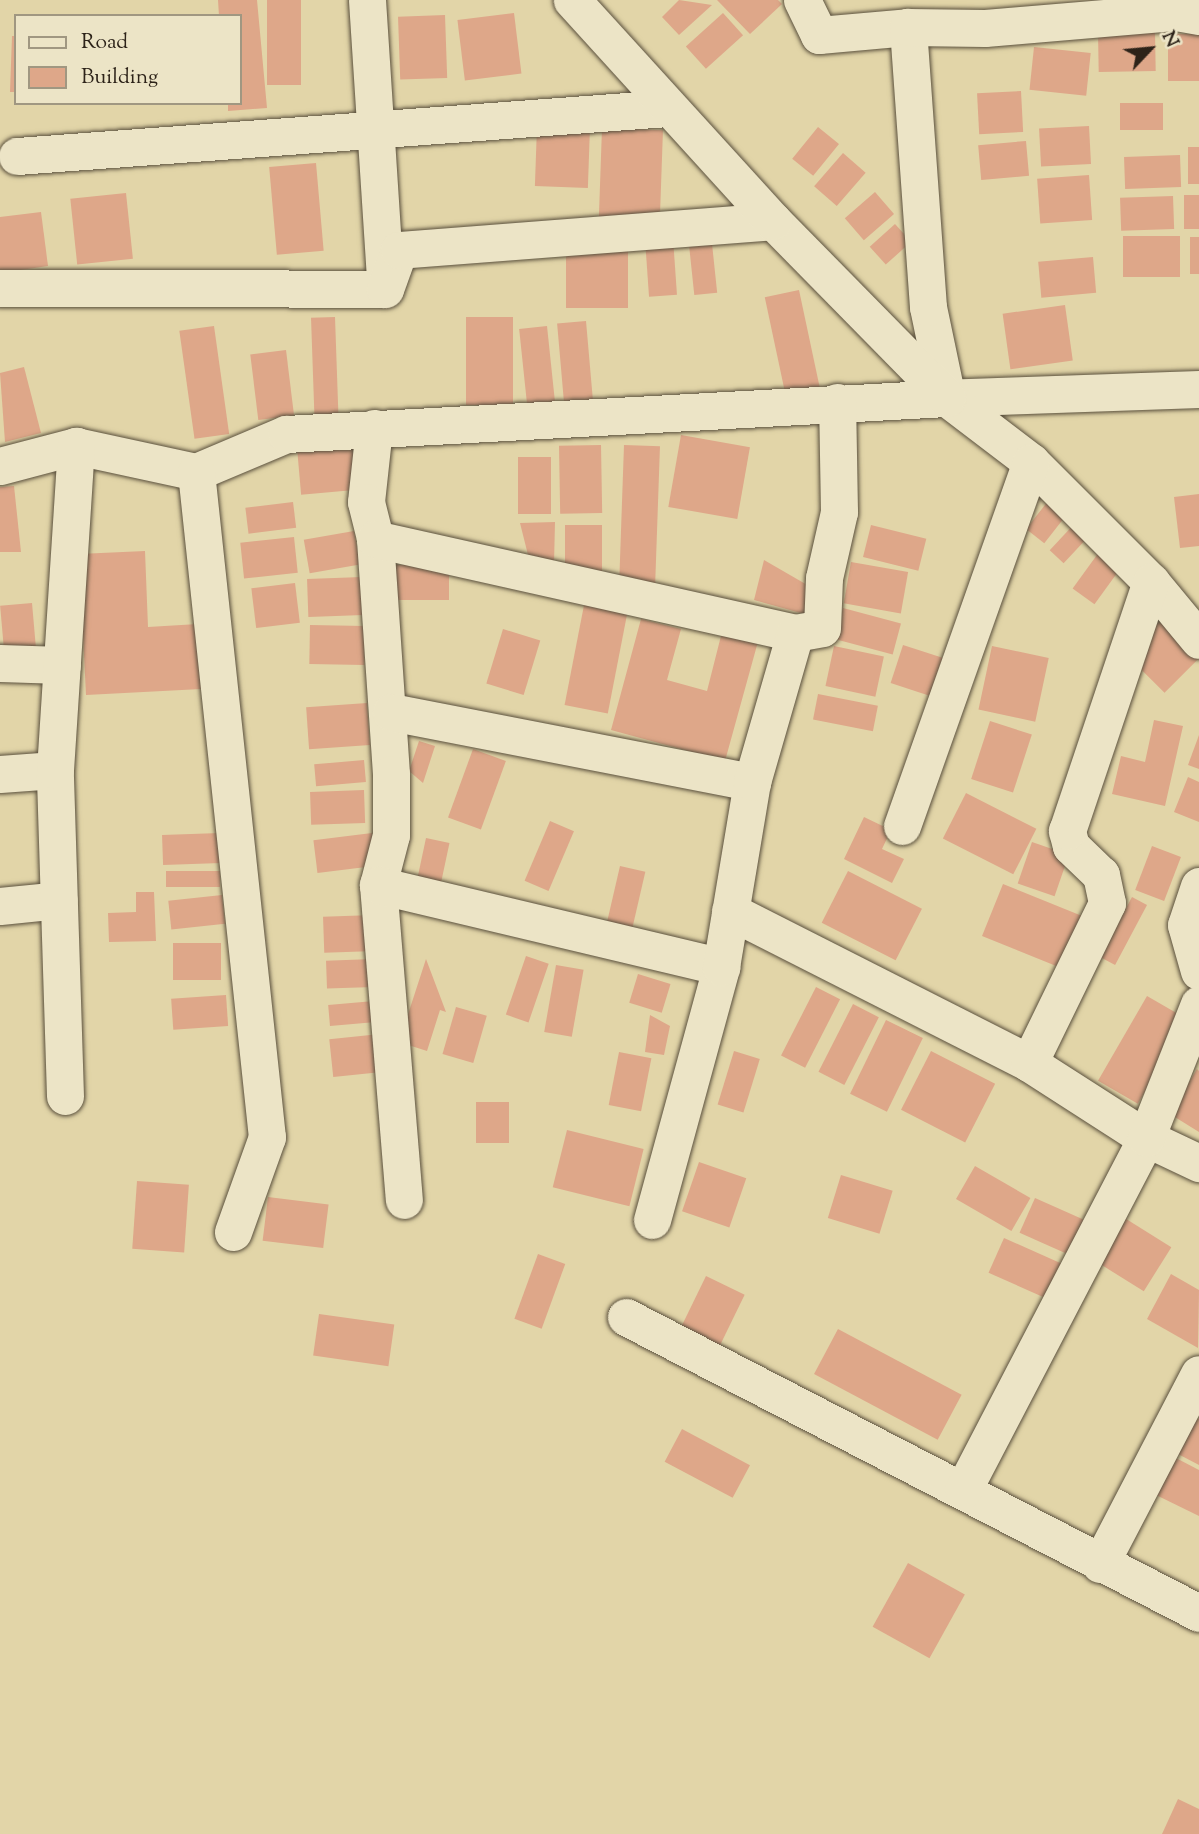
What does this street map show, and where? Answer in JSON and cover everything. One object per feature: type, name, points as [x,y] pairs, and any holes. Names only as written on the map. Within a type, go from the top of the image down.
[{"type":"street","points":[[367,0],[385,289]]},
{"type":"street","points":[[572,0],[774,221],[947,398],[1031,462],[1151,582],[1199,640]]},
{"type":"street","points":[[802,0],[818,35],[908,27],[980,14],[1181,9]]},
{"type":"street","points":[[908,27],[928,307],[947,398]]},
{"type":"street","points":[[17,156],[376,133],[668,108]]},
{"type":"street","points":[[385,289],[399,250],[774,221]]},
{"type":"street","points":[[0,288],[385,289]]},
{"type":"street","points":[[0,466],[76,446],[197,472],[286,435],[837,402],[1199,389]]},
{"type":"street","points":[[374,539],[795,633],[822,628],[824,578],[839,512],[837,402]]},
{"type":"street","points":[[374,428],[366,502],[374,539],[391,712],[391,835],[378,885],[404,1200]]},
{"type":"street","points":[[65,1096],[55,770],[76,446]]},
{"type":"street","points":[[902,827],[1031,462]]},
{"type":"street","points":[[197,472],[267,1137],[233,1232]]},
{"type":"street","points":[[1029,1063],[1107,903],[1101,875],[1071,846],[1067,831],[1151,582]]},
{"type":"street","points":[[652,1220],[721,967],[752,782],[795,633]]},
{"type":"street","points":[[0,663],[62,666]]},
{"type":"street","points":[[391,712],[752,782]]},
{"type":"street","points":[[0,774],[55,770]]},
{"type":"street","points":[[378,885],[721,967]]},
{"type":"street","points":[[1199,886],[1186,925],[1199,971]]},
{"type":"street","points":[[0,906],[59,900]]},
{"type":"street","points":[[730,911],[1029,1063],[1146,1138],[1199,1163]]},
{"type":"street","points":[[963,1490],[1146,1138],[1199,1004]]},
{"type":"street","points":[[626,1317],[1199,1613]]},
{"type":"street","points":[[1100,1564],[1199,1374]]},
{"type":"building","points":[[218,0],[257,0],[267,108],[228,111],[228,105],[242,105],[242,14],[219,14]]},
{"type":"building","points":[[267,0],[301,0],[301,85],[267,85]]},
{"type":"building","points":[[679,0],[712,5],[679,35],[662,17]]},
{"type":"building","points":[[717,0],[778,0],[782,4],[750,34]]},
{"type":"building","points":[[514,13],[521,74],[465,80],[457,20]]},
{"type":"building","points":[[723,13],[743,35],[706,69],[686,46]]},
{"type":"building","points":[[445,15],[447,78],[400,80],[398,17]]},
{"type":"building","points":[[1155,31],[1156,71],[1099,72],[1098,32]]},
{"type":"building","points":[[1168,34],[1199,34],[1199,81],[1168,81]]},
{"type":"building","points":[[12,36],[14,36],[14,92],[10,92]]},
{"type":"building","points":[[1034,47],[1091,53],[1086,96],[1030,90]]},
{"type":"building","points":[[1021,91],[1023,132],[979,134],[977,93]]},
{"type":"building","points":[[1120,103],[1163,103],[1163,130],[1120,130]]},
{"type":"building","points":[[537,125],[590,127],[588,188],[535,186]]},
{"type":"building","points":[[1089,126],[1091,164],[1041,167],[1039,129]]},
{"type":"building","points":[[818,127],[839,144],[813,176],[792,159]]},
{"type":"building","points":[[602,128],[663,130],[660,219],[599,217]]},
{"type":"building","points":[[1026,141],[1029,176],[981,180],[978,145]]},
{"type":"building","points":[[1188,147],[1199,147],[1199,184],[1188,184]]},
{"type":"building","points":[[843,153],[866,173],[837,206],[814,186]]},
{"type":"building","points":[[1180,155],[1181,187],[1125,189],[1124,157]]},
{"type":"building","points":[[316,163],[324,251],[277,255],[269,167]]},
{"type":"building","points":[[1089,175],[1092,220],[1040,224],[1037,179]]},
{"type":"building","points":[[875,192],[894,214],[864,240],[845,218]]},
{"type":"building","points":[[126,193],[133,259],[77,264],[70,199]]},
{"type":"building","points":[[1184,195],[1199,195],[1199,229],[1184,229]]},
{"type":"building","points":[[1173,196],[1174,229],[1121,231],[1120,198]]},
{"type":"building","points":[[41,212],[48,266],[0,273],[0,217]]},
{"type":"building","points":[[895,224],[911,242],[886,265],[870,247]]},
{"type":"building","points":[[711,234],[717,293],[694,295],[688,236]]},
{"type":"building","points":[[1123,236],[1180,236],[1180,277],[1123,277]]},
{"type":"building","points":[[1190,237],[1199,237],[1199,274],[1190,274]]},
{"type":"building","points":[[673,238],[677,295],[649,297],[645,240]]},
{"type":"building","points":[[566,251],[628,251],[628,308],[566,308]]},
{"type":"building","points":[[1093,257],[1096,293],[1041,298],[1038,262]]},
{"type":"building","points":[[799,290],[820,387],[785,394],[765,297]]},
{"type":"building","points":[[1065,305],[1073,360],[1010,369],[1003,314]]},
{"type":"building","points":[[335,317],[338,414],[314,415],[311,318]]},
{"type":"building","points":[[466,317],[513,317],[513,405],[466,405]]},
{"type":"building","points":[[586,321],[594,408],[565,410],[557,324]]},
{"type":"building","points":[[214,326],[229,434],[195,439],[179,331]]},
{"type":"building","points":[[547,326],[555,407],[528,409],[519,329]]},
{"type":"building","points":[[286,350],[294,416],[258,420],[250,354]]},
{"type":"building","points":[[24,367],[41,433],[5,442],[0,373]]},
{"type":"building","points":[[681,435],[750,447],[737,519],[668,507]]},
{"type":"building","points":[[353,445],[357,490],[301,495],[297,450]]},
{"type":"building","points":[[601,445],[602,513],[560,514],[559,446]]},
{"type":"building","points":[[624,445],[660,446],[655,585],[619,584]]},
{"type":"building","points":[[518,457],[551,457],[551,514],[518,514]]},
{"type":"building","points":[[14,486],[21,552],[0,552],[0,487]]},
{"type":"building","points":[[1199,494],[1199,546],[1180,548],[1174,497]]},
{"type":"building","points":[[1052,496],[1070,510],[1044,543],[1026,529]]},
{"type":"building","points":[[293,502],[296,528],[249,534],[245,508]]},
{"type":"building","points":[[1077,521],[1091,534],[1064,563],[1050,550]]},
{"type":"building","points":[[555,522],[554,564],[530,563],[520,523]]},
{"type":"building","points":[[565,525],[602,525],[602,576],[565,576]]},
{"type":"building","points":[[871,525],[926,539],[918,571],[863,557]]},
{"type":"building","points":[[354,531],[360,564],[310,573],[304,540]]},
{"type":"building","points":[[294,537],[298,573],[244,578],[240,543]]},
{"type":"building","points":[[1102,548],[1124,564],[1094,604],[1073,588]]},
{"type":"building","points":[[145,551],[148,627],[198,624],[201,689],[86,695],[79,554]]},
{"type":"building","points":[[764,560],[809,586],[815,617],[754,600]]},
{"type":"building","points":[[851,562],[908,572],[901,613],[844,603]]},
{"type":"building","points":[[387,565],[449,565],[449,600],[387,600]]},
{"type":"building","points":[[362,577],[363,615],[308,617],[307,579]]},
{"type":"building","points":[[295,583],[300,623],[256,628],[251,588]]},
{"type":"building","points":[[585,600],[628,608],[608,713],[565,705]]},
{"type":"building","points":[[32,603],[36,650],[4,653],[0,606]]},
{"type":"building","points":[[843,608],[901,624],[893,654],[835,639]]},
{"type":"building","points":[[641,619],[681,629],[667,680],[707,691],[723,628],[759,638],[725,761],[611,730]]},
{"type":"building","points":[[1161,620],[1199,658],[1165,693],[1126,655]]},
{"type":"building","points":[[310,625],[365,626],[364,665],[309,664]]},
{"type":"building","points":[[503,629],[540,640],[524,695],[486,684]]},
{"type":"building","points":[[903,645],[949,660],[936,698],[891,683]]},
{"type":"building","points":[[834,646],[884,657],[875,697],[825,686]]},
{"type":"building","points":[[992,646],[1049,658],[1035,722],[978,710]]},
{"type":"building","points":[[818,694],[878,706],[873,731],[813,720]]},
{"type":"building","points":[[367,703],[370,745],[309,749],[306,707]]},
{"type":"building","points":[[1154,720],[1183,726],[1165,806],[1112,794],[1121,756],[1145,762]]},
{"type":"building","points":[[990,721],[1032,735],[1013,793],[971,779]]},
{"type":"building","points":[[1199,735],[1199,769],[1188,765]]},
{"type":"building","points":[[419,741],[435,746],[423,783],[409,771]]},
{"type":"building","points":[[473,749],[506,761],[481,830],[448,818]]},
{"type":"building","points":[[364,760],[366,782],[316,786],[314,764]]},
{"type":"building","points":[[1188,777],[1199,782],[1199,822],[1174,812]]},
{"type":"building","points":[[364,790],[365,823],[311,825],[310,792]]},
{"type":"building","points":[[966,793],[1036,829],[1013,874],[943,838]]},
{"type":"building","points":[[864,817],[891,830],[882,849],[904,859],[892,883],[844,859]]},
{"type":"building","points":[[550,821],[574,831],[549,891],[525,881]]},
{"type":"building","points":[[220,833],[221,863],[163,865],[162,835]]},
{"type":"building","points":[[372,833],[376,866],[317,873],[313,840]]},
{"type":"building","points":[[426,838],[449,843],[440,886],[417,881]]},
{"type":"building","points":[[1032,842],[1069,855],[1055,896],[1018,884]]},
{"type":"building","points":[[1152,846],[1181,857],[1164,901],[1135,890]]},
{"type":"building","points":[[620,866],[645,872],[632,928],[607,923]]},
{"type":"building","points":[[166,871],[220,871],[220,887],[166,887]]},
{"type":"building","points":[[848,871],[922,909],[896,960],[822,923]]},
{"type":"building","points":[[1003,884],[1083,916],[1062,968],[982,936]]},
{"type":"building","points":[[136,892],[154,892],[156,941],[109,942],[108,913],[136,912]]},
{"type":"building","points":[[222,895],[225,924],[171,929],[168,901]]},
{"type":"building","points":[[1132,897],[1147,905],[1115,965],[1100,957]]},
{"type":"building","points":[[374,915],[375,951],[324,953],[323,917]]},
{"type":"building","points":[[173,943],[221,943],[221,980],[173,980]]},
{"type":"building","points":[[526,956],[549,964],[529,1022],[506,1015]]},
{"type":"building","points":[[373,959],[374,987],[327,989],[326,961]]},
{"type":"building","points":[[426,959],[446,1012],[440,1010],[427,1051],[399,1042]]},
{"type":"building","points":[[556,965],[584,970],[572,1037],[544,1032]]},
{"type":"building","points":[[638,974],[671,984],[662,1013],[629,1003]]},
{"type":"building","points":[[816,987],[840,999],[805,1068],[781,1056]]},
{"type":"building","points":[[226,995],[228,1026],[173,1030],[171,999]]},
{"type":"building","points":[[1147,996],[1187,1019],[1138,1104],[1098,1081]]},
{"type":"building","points":[[374,1001],[376,1022],[330,1026],[328,1005]]},
{"type":"building","points":[[853,1004],[879,1017],[844,1085],[818,1072]]},
{"type":"building","points":[[456,1007],[487,1016],[473,1063],[442,1054]]},
{"type":"building","points":[[650,1015],[670,1026],[664,1055],[645,1052]]},
{"type":"building","points":[[886,1020],[923,1038],[887,1112],[850,1094]]},
{"type":"building","points":[[380,1034],[384,1072],[333,1077],[329,1039]]},
{"type":"building","points":[[734,1051],[760,1059],[743,1112],[718,1105]]},
{"type":"building","points":[[931,1051],[995,1084],[965,1142],[901,1110]]},
{"type":"building","points":[[619,1052],[651,1058],[641,1111],[609,1105]]},
{"type":"building","points":[[1197,1069],[1199,1071],[1199,1132],[1170,1114]]},
{"type":"building","points":[[476,1102],[509,1102],[509,1143],[476,1143]]},
{"type":"building","points":[[567,1130],[644,1149],[629,1206],[553,1187]]},
{"type":"building","points":[[699,1162],[746,1178],[729,1227],[682,1211]]},
{"type":"building","points":[[975,1166],[1030,1198],[1011,1231],[956,1199]]},
{"type":"building","points":[[841,1175],[893,1191],[879,1234],[828,1218]]},
{"type":"building","points":[[137,1181],[189,1185],[184,1252],[132,1249]]},
{"type":"building","points":[[268,1197],[329,1204],[323,1248],[263,1241]]},
{"type":"building","points":[[1035,1198],[1093,1224],[1078,1259],[1020,1233]]},
{"type":"building","points":[[1123,1217],[1171,1247],[1144,1291],[1095,1261]]},
{"type":"building","points":[[1004,1238],[1062,1264],[1047,1299],[989,1273]]},
{"type":"building","points":[[538,1254],[565,1264],[542,1329],[514,1319]]},
{"type":"building","points":[[1171,1274],[1199,1290],[1198,1348],[1147,1319]]},
{"type":"building","points":[[706,1276],[745,1295],[718,1349],[680,1330]]},
{"type":"building","points":[[319,1314],[394,1325],[388,1366],[313,1356]]},
{"type":"building","points":[[838,1329],[962,1395],[938,1440],[814,1374]]},
{"type":"building","points":[[1196,1417],[1199,1419],[1199,1465],[1178,1454]]},
{"type":"building","points":[[682,1429],[750,1465],[733,1498],[665,1462]]},
{"type":"building","points":[[1174,1457],[1199,1470],[1199,1516],[1156,1495]]},
{"type":"building","points":[[908,1563],[965,1595],[929,1658],[873,1627]]},
{"type":"building","points":[[1178,1799],[1199,1809],[1199,1834],[1162,1834]]}]
